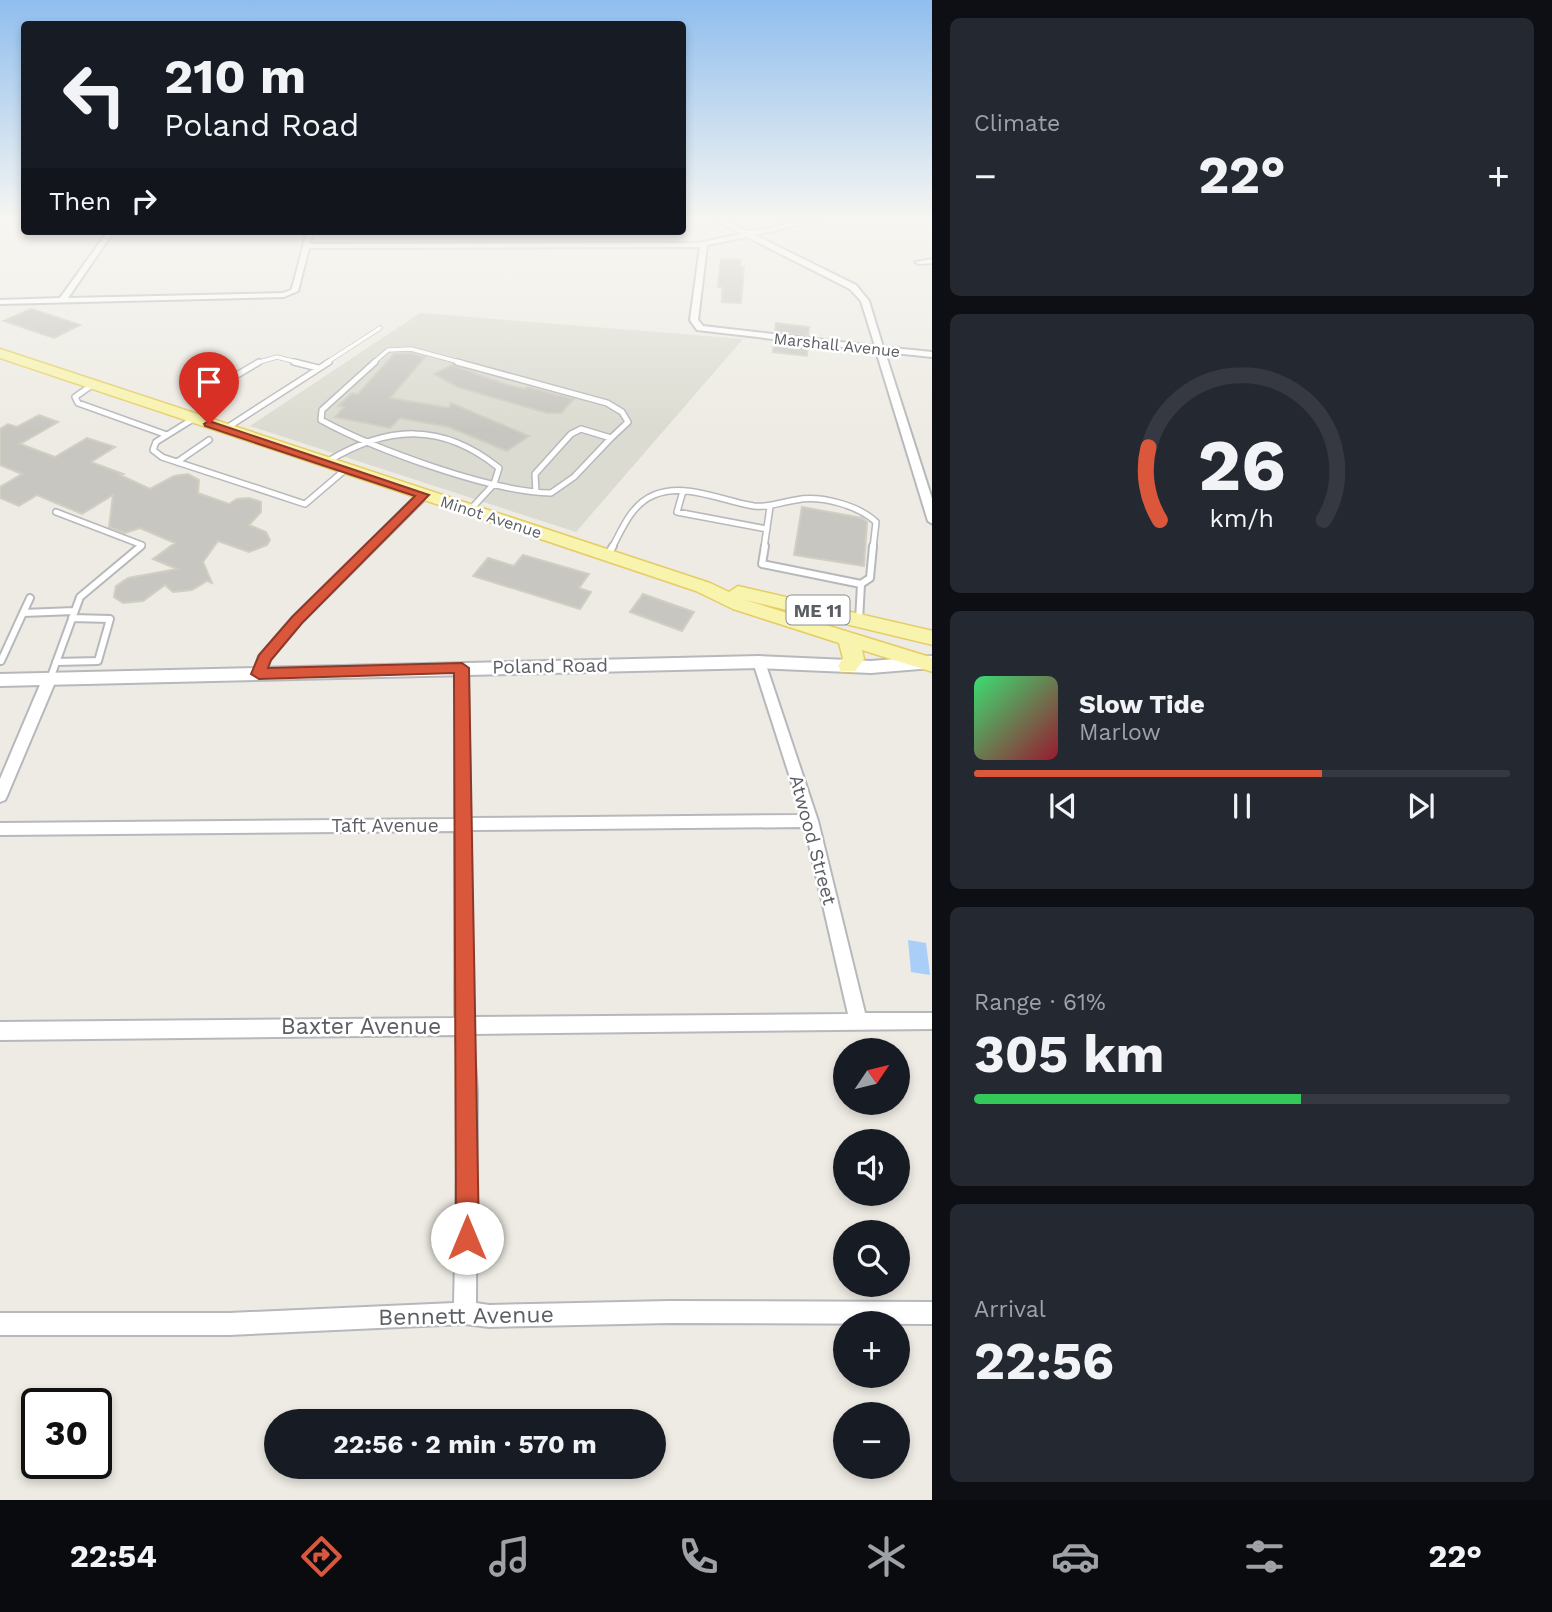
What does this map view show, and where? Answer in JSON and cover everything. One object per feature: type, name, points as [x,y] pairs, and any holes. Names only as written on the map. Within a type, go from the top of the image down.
[{"type":"main road","name":"Minot Avenue","points":[[0,353],[703,587],[740,605],[931,667]]},
{"type":"main road","name":"Minot Avenue","points":[[703,587],[765,597],[932,638]]},
{"type":"main road","points":[[848,666],[854,659],[849,641]]},
{"type":"street","points":[[62,300],[69,290]]},
{"type":"street","points":[[0,302],[290,293],[293,290]]},
{"type":"street","name":"Marshall Avenue","points":[[698,290],[694,320],[700,328],[932,355]]},
{"type":"street","points":[[855,290],[870,311],[932,519]]},
{"type":"street","points":[[259,674],[264,659],[297,620],[423,495]]},
{"type":"street","name":"Poland Road","points":[[0,680],[759,662],[931,667]]},
{"type":"street","name":"Atwood Street","points":[[759,662],[811,821],[858,1020]]},
{"type":"street","points":[[462,668],[464,1026],[467,1092],[465,1313]]},
{"type":"street","points":[[0,796],[50,680]]},
{"type":"street","name":"Taft Avenue","points":[[0,829],[811,821]]},
{"type":"street","name":"Baxter Avenue","points":[[0,1031],[932,1021]]},
{"type":"street","name":"Bennett Avenue","points":[[0,1324],[229,1324],[465,1313],[489,1316],[669,1312],[932,1312]]},
{"type":"lane","points":[[224,429],[380,328]]},
{"type":"lane","points":[[398,349],[440,356],[607,403],[626,415],[628,422],[560,489],[549,494],[494,484],[362,442],[321,420],[322,410],[384,353],[398,349]]},
{"type":"lane","points":[[198,398],[263,359],[277,357],[317,368]]},
{"type":"lane","points":[[92,385],[75,397],[78,403],[167,435]]},
{"type":"lane","points":[[193,419],[156,442],[153,450],[162,457],[305,504],[346,469]]},
{"type":"lane","points":[[536,492],[535,474],[571,435],[580,429],[611,438]]},
{"type":"lane","points":[[326,463],[362,442],[401,434],[418,434],[467,447],[487,457],[499,468],[494,484],[470,510]]},
{"type":"lane","points":[[177,462],[209,440]]},
{"type":"lane","points":[[683,491],[677,512],[767,529]]},
{"type":"lane","points":[[607,556],[641,502],[658,495],[683,491],[770,507],[799,499],[854,509],[871,515],[876,522],[870,578],[861,584],[762,564],[770,507]]},
{"type":"lane","points":[[50,680],[80,597],[142,545],[56,512]]},
{"type":"lane","points":[[859,621],[861,584]]},
{"type":"lane","points":[[1,662],[30,598]]},
{"type":"lane","points":[[23,613],[110,619],[98,662],[56,662]]},
{"type":"shaded area","points":[[420,313],[743,339],[576,532],[250,426]]},
{"type":"water","points":[[908,940],[926,943],[930,975],[911,972]]},
{"type":"building","points":[[722,290],[742,290],[741,303],[722,302]]},
{"type":"building","points":[[31,309],[80,325],[54,338],[4,321]]},
{"type":"building","points":[[776,323],[809,327],[808,336],[775,332]]},
{"type":"building","points":[[774,342],[808,346],[807,356],[773,352]]},
{"type":"building","points":[[411,353],[425,357],[390,398],[449,408],[451,403],[529,436],[507,451],[449,427],[400,418],[390,428],[335,417],[344,407],[338,406],[352,393],[358,394],[394,354]]},
{"type":"building","points":[[452,365],[504,384],[574,399],[561,413],[547,413],[458,387],[434,374]]},
{"type":"building","points":[[39,415],[58,422],[20,444],[55,457],[87,438],[115,447],[91,462],[123,474],[120,475],[150,489],[174,476],[188,474],[199,480],[198,493],[229,504],[237,499],[249,498],[261,502],[261,512],[249,525],[266,532],[270,540],[267,545],[249,552],[218,541],[203,562],[212,583],[207,581],[192,590],[173,592],[165,585],[143,601],[123,603],[114,597],[116,586],[128,578],[177,569],[153,559],[175,543],[140,528],[125,533],[109,527],[113,495],[82,514],[37,495],[19,506],[0,498],[0,487],[22,474],[0,465],[0,429],[8,424],[17,427]]},
{"type":"building","points":[[802,507],[862,518],[867,522],[864,566],[794,555]]},
{"type":"building","points":[[523,555],[589,574],[579,588],[591,592],[580,609],[473,576],[488,558],[514,566]]},
{"type":"building","points":[[643,594],[694,612],[682,631],[630,612]]},
{"type":"route","points":[[209,424],[423,495],[297,620],[264,659],[259,674],[462,668],[467,1238]]}]
